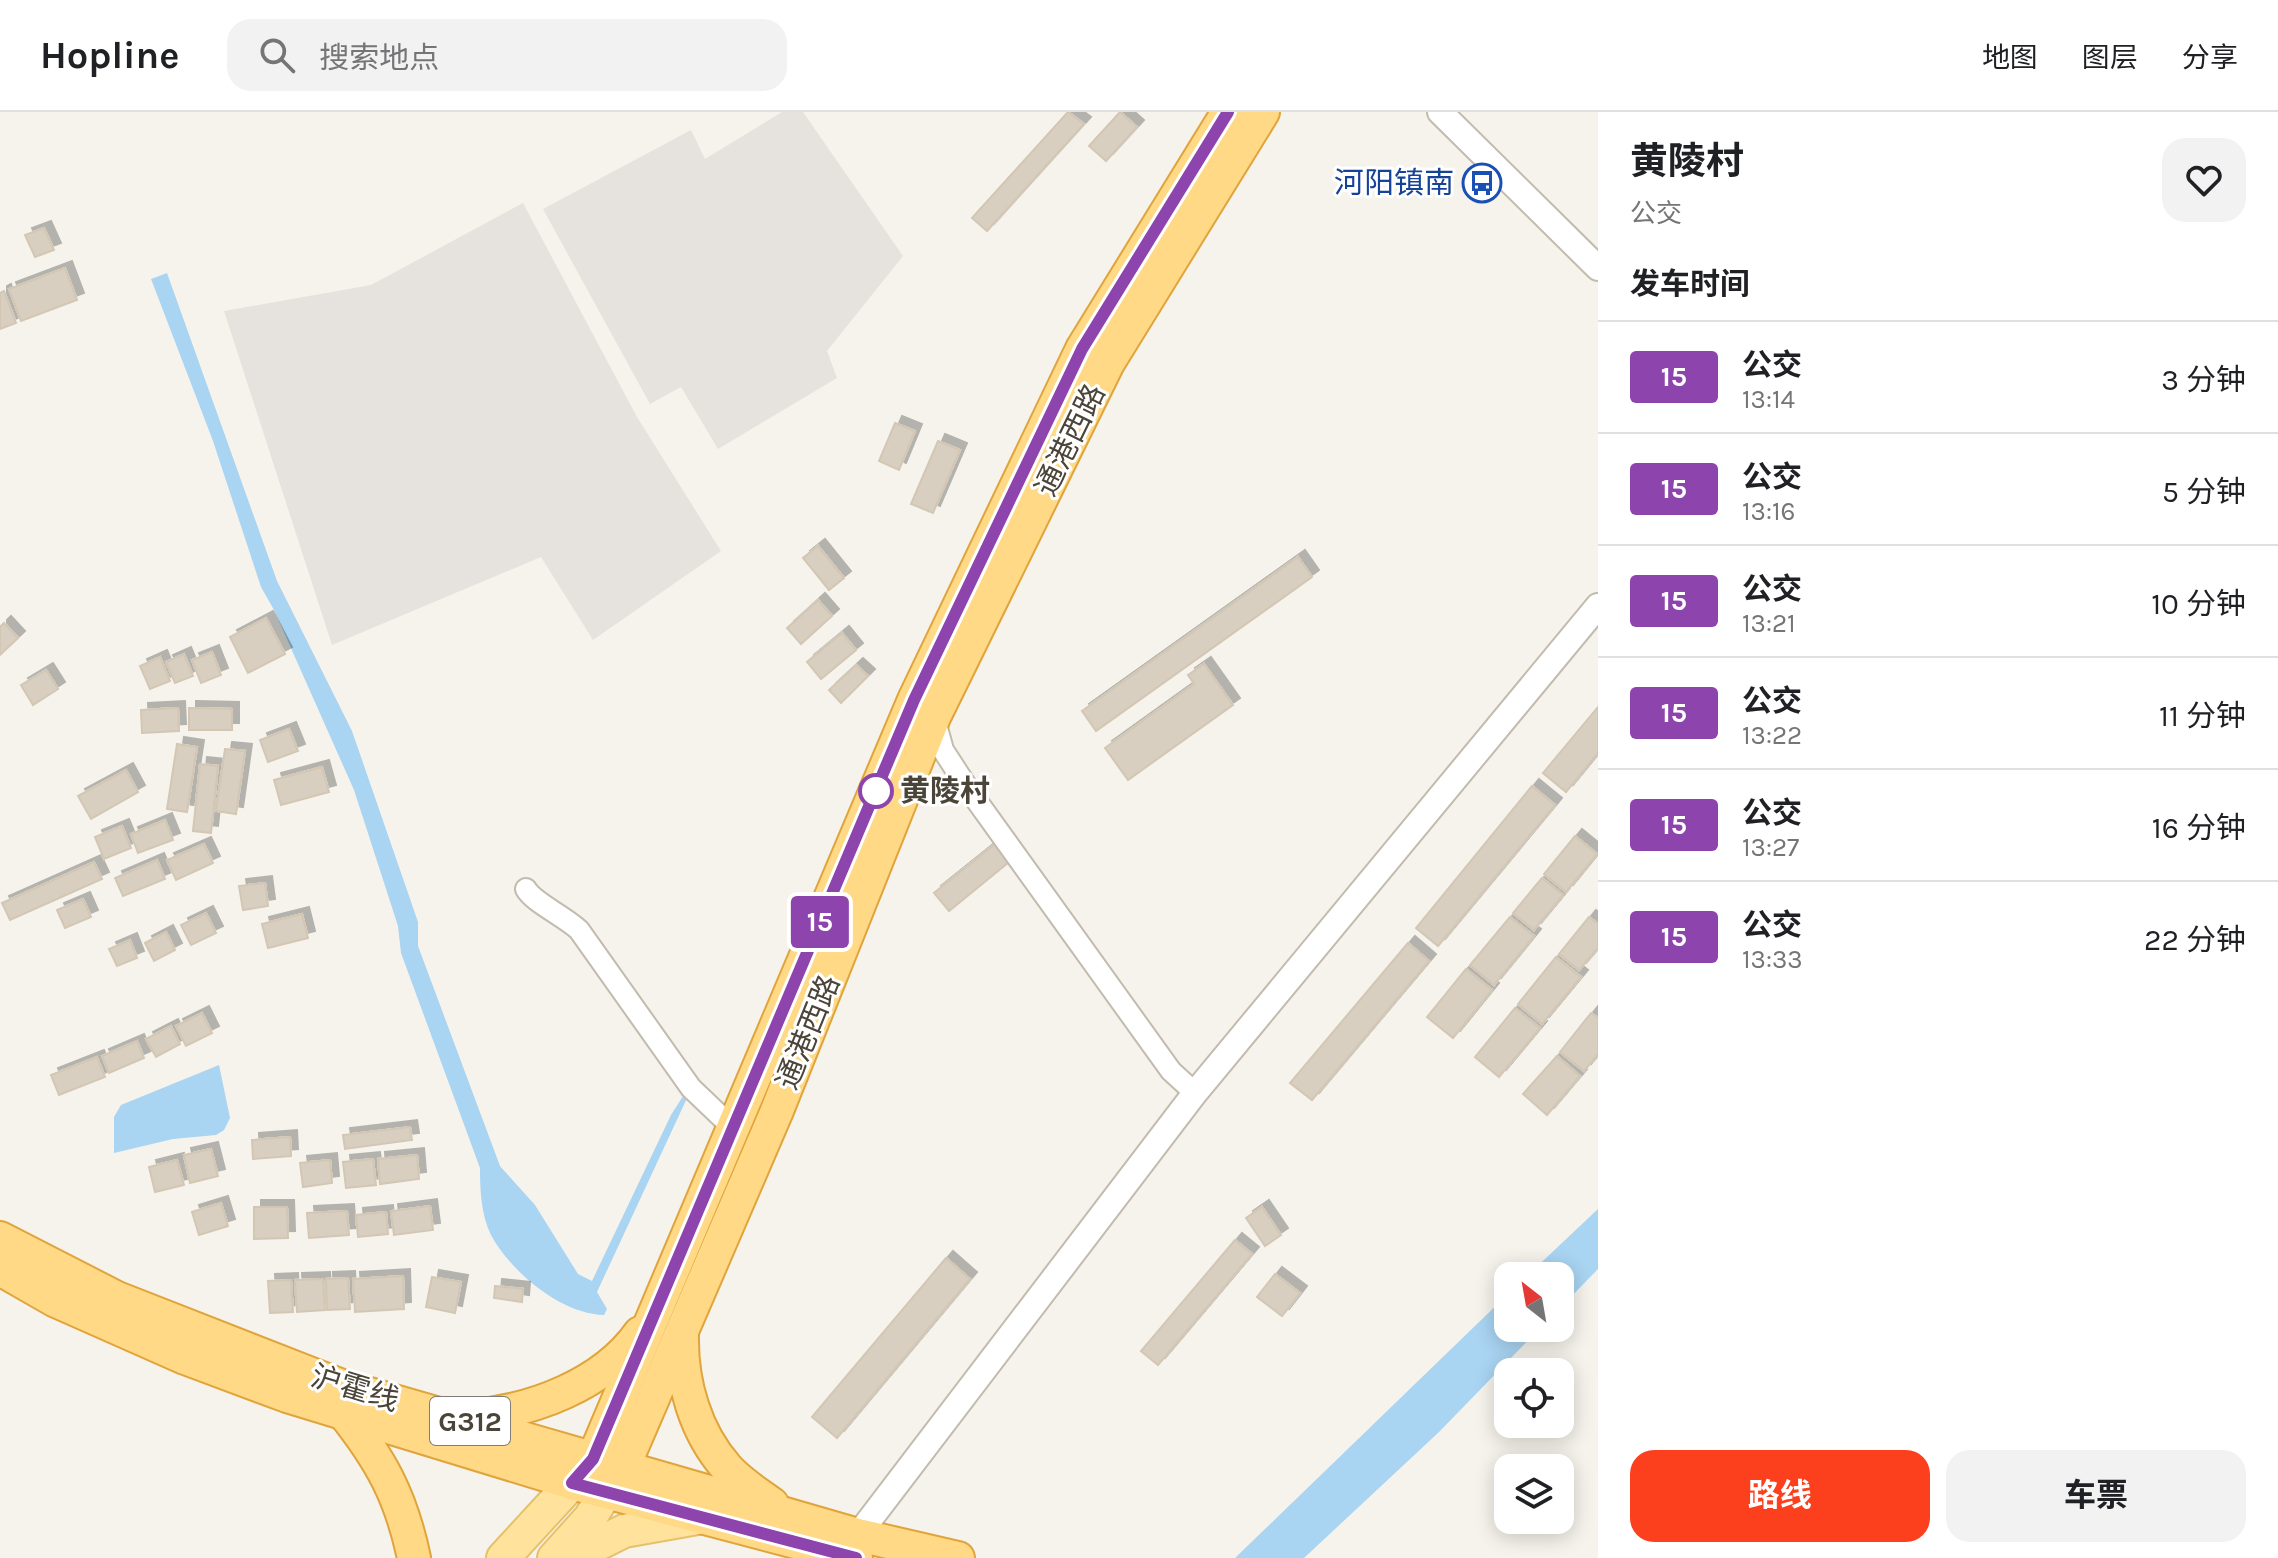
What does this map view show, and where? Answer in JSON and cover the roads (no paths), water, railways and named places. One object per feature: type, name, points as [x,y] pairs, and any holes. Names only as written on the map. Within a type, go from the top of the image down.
[{"type":"highway","name":"通港西路","points":[[572,1483],[608,1472],[670,1318],[734,1129],[914,700],[1082,349],[1228,112]]},
{"type":"highway","name":"通港西路","points":[[670,1318],[776,1113],[934,717],[1108,363],[1263,112]]},
{"type":"highway","name":"沪霍线","points":[[0,1238],[117,1298],[206,1336],[342,1386],[458,1417],[608,1472],[706,1517],[857,1547],[958,1558]]},
{"type":"highway","name":"沪霍线","points":[[0,1269],[54,1300],[185,1358],[287,1396],[572,1483]]},
{"type":"highway","points":[[458,1417],[512,1413],[562,1393],[670,1318],[697,1421],[728,1469],[784,1513]]},
{"type":"highway","points":[[342,1411],[377,1455],[394,1488],[414,1558]]},
{"type":"highway","name":"沪霍线","points":[[608,1472],[784,1513],[857,1547]]},
{"type":"main road","points":[[554,1558],[590,1518],[608,1472]]},
{"type":"main road","points":[[503,1558],[572,1483]]},
{"type":"main road","points":[[570,1558],[624,1531],[706,1517]]},
{"type":"street","points":[[1440,112],[1598,268]]},
{"type":"street","points":[[857,1547],[1195,1093],[1598,606]]},
{"type":"street","points":[[934,717],[943,750],[969,790],[1171,1071],[1195,1093]]},
{"type":"street","points":[[526,889],[531,899],[561,913],[579,930],[691,1088],[734,1129]]},
{"type":"water","points":[[167,273],[277,581],[352,731],[418,922],[418,946],[500,1166],[535,1205],[578,1274],[592,1281],[671,1115],[685,1093],[688,1096],[597,1292],[607,1309],[604,1315],[571,1307],[539,1288],[511,1263],[491,1235],[482,1202],[480,1168],[401,953],[398,926],[354,790],[261,587],[213,441],[151,279]]},
{"type":"water","points":[[219,1065],[230,1118],[224,1130],[216,1135],[173,1139],[114,1153],[114,1117],[121,1105]]},
{"type":"water","points":[[1598,1209],[1598,1269],[1574,1294],[1574,1262],[1542,1262]]},
{"type":"water","points":[[1494,1308],[1494,1342],[1526,1342],[1511,1358],[1494,1358],[1494,1375],[1439,1432],[1304,1558],[1235,1558]]},
{"type":"place","name":"河阳镇南","points":[[1482,183]]},
{"type":"place","name":"黄陵村","points":[[876,791]]}]
